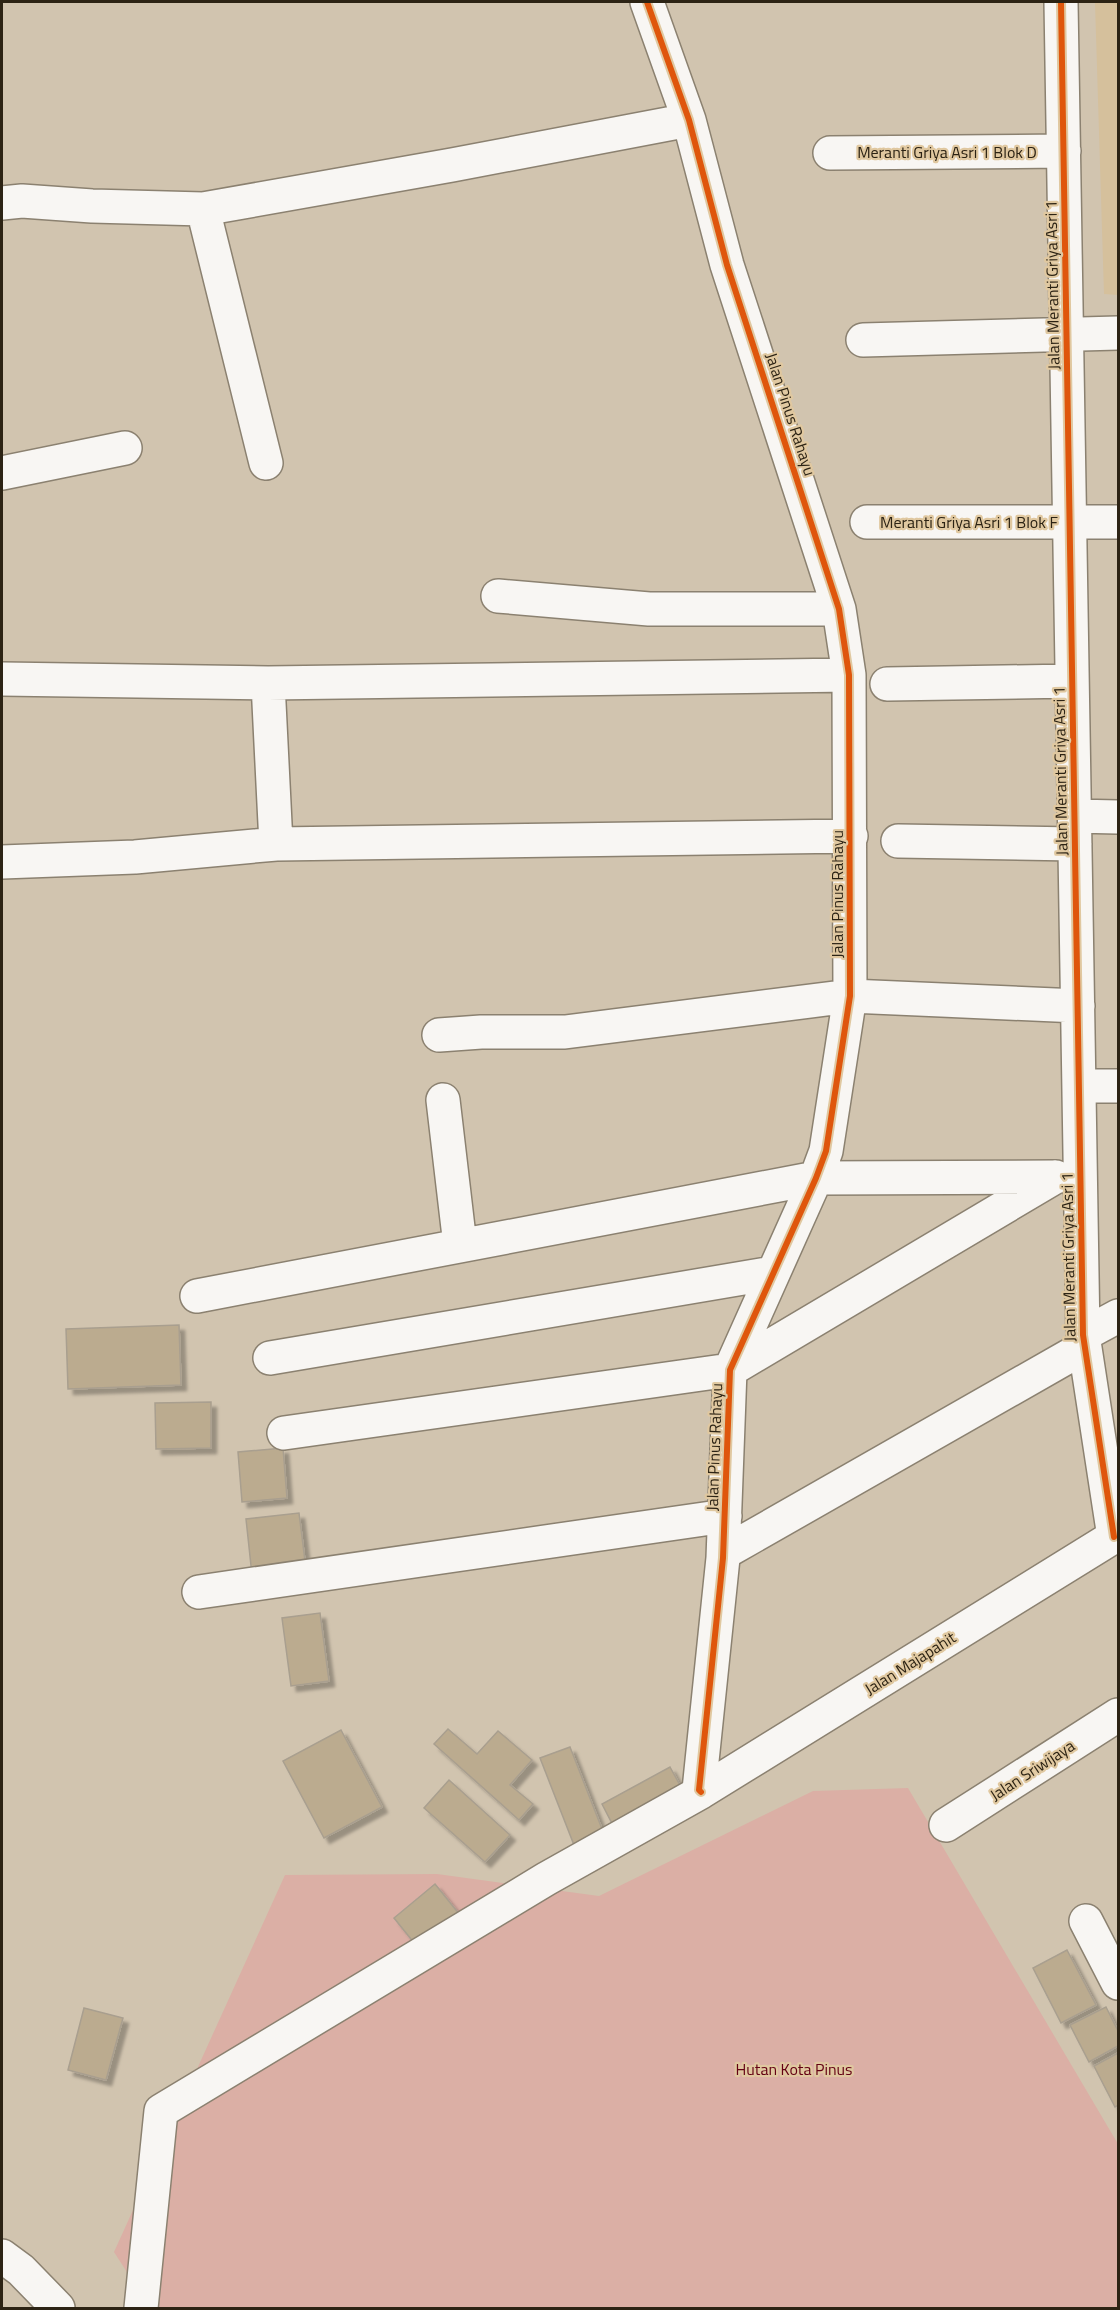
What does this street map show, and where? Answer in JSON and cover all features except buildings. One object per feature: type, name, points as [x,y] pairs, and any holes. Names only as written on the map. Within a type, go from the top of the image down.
[{"type":"street","name":"Jalan Pinus Rahayu","points":[[647,2],[689,120],[727,265],[839,609],[849,675],[850,996],[826,1150],[816,1178],[729,1370],[723,1558],[699,1790],[701,1792]]},
{"type":"street","name":"Jalan Meranti Griya Asri 1","points":[[1061,2],[1079,1086],[1068,1170],[1083,1341],[1116,1535]]},
{"type":"street","points":[[2,203],[22,201],[92,206],[203,209],[689,120]]},
{"type":"street","name":"Meranti Griya Asri 1 Blok D","points":[[830,153],[1064,152]]},
{"type":"street","points":[[203,209],[266,463]]},
{"type":"street","points":[[863,340],[1119,333]]},
{"type":"street","points":[[2,473],[125,448]]},
{"type":"street","name":"Meranti Griya Asri 1 Blok F","points":[[867,522],[1119,522]]},
{"type":"street","points":[[498,596],[649,609],[839,609]]},
{"type":"street","points":[[2,679],[268,683],[849,675]]},
{"type":"street","points":[[887,684],[1072,681]]},
{"type":"street","points":[[268,683],[276,844]]},
{"type":"street","points":[[898,841],[1074,830],[1119,817]]},
{"type":"street","points":[[2,862],[135,857],[276,844],[851,836]]},
{"type":"street","points":[[439,1035],[481,1032],[565,1032],[850,996],[1078,1006]]},
{"type":"street","points":[[1079,1086],[1119,1086]]},
{"type":"street","points":[[443,1100],[460,1245]]},
{"type":"street","points":[[197,1296],[816,1178],[1068,1170]]},
{"type":"street","points":[[284,1433],[729,1370],[1068,1170]]},
{"type":"street","points":[[270,1358],[773,1273]]},
{"type":"street","points":[[723,1558],[726,1551],[1083,1341],[1119,1316]]},
{"type":"street","points":[[199,1592],[725,1516]]},
{"type":"street","name":"Jalan Majapahit","points":[[141,2308],[161,2111],[546,1879],[701,1792],[1116,1535]]},
{"type":"street","name":"Jalan Sriwijaya","points":[[946,1825],[1119,1715]]},
{"type":"street","points":[[1086,1921],[1119,1983]]},
{"type":"street","points":[[2,2256],[21,2270],[58,2308]]},
{"type":"shaded area","points":[[1095,2],[1118,2],[1118,295],[1104,294]]},
{"type":"green space","name":"Hutan Kota Pinus","points":[[908,1788],[1118,2144],[1118,2308],[150,2308],[114,2252],[285,1875],[437,1874],[599,1896],[813,1791]]},
{"type":"cycle path","points":[[647,2],[689,120],[727,265],[839,609],[849,675],[850,996],[826,1151],[730,1370],[723,1558],[699,1790],[701,1792]]},
{"type":"cycle path","points":[[1061,2],[1083,1335],[1114,1537]]}]
